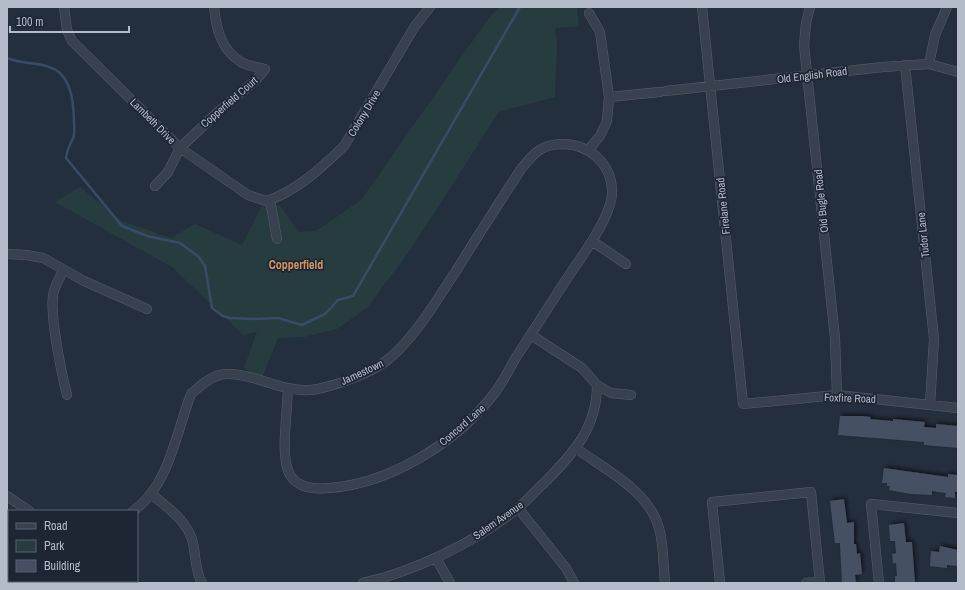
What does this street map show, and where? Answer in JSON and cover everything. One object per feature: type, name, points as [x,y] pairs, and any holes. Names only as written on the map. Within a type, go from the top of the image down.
[{"type":"street","name":"Lambeth Drive","points":[[64,7],[67,30],[72,41],[180,148],[248,195],[260,200],[273,199]]},
{"type":"street","name":"Copperfield Court","points":[[180,148],[219,111],[256,80],[265,69],[242,63],[227,50],[218,32],[214,7]]},
{"type":"street","name":"Colony Drive","points":[[273,199],[290,190],[329,160],[344,146],[415,26],[430,7]]},
{"type":"street","name":"Firelane Road","points":[[702,7],[743,404]]},
{"type":"street","name":"Old Bugle Road","points":[[810,7],[806,23],[804,45],[809,75],[835,338],[836,395]]},
{"type":"street","points":[[930,64],[935,35],[947,7]]},
{"type":"street","points":[[589,13],[600,32],[609,97],[607,121],[600,136],[589,149]]},
{"type":"street","name":"Old English Road","points":[[609,97],[905,65],[930,64],[958,72]]},
{"type":"street","name":"Tudor Lane","points":[[905,65],[934,339],[930,405]]},
{"type":"street","name":"Jamestown","points":[[134,510],[151,494],[167,465],[191,394],[200,386],[214,377],[227,374],[288,389],[310,390],[339,383],[390,359],[424,321],[520,169],[536,152],[545,147],[574,145],[589,149]]},
{"type":"street","points":[[155,186],[168,172],[180,148]]},
{"type":"street","name":"Concord Lane","points":[[288,389],[284,454],[286,470],[294,481],[304,487],[315,489],[331,488],[357,483],[393,472],[428,453],[460,429],[490,399],[592,241],[608,211],[612,193],[610,177],[603,164],[589,149]]},
{"type":"street","points":[[273,199],[277,240]]},
{"type":"street","points":[[592,241],[626,264]]},
{"type":"street","points":[[7,254],[44,258],[63,271],[147,309]]},
{"type":"street","points":[[63,271],[53,292],[52,306],[62,375],[67,395]]},
{"type":"street","points":[[530,335],[582,368],[597,385],[611,393],[631,394]]},
{"type":"street","name":"Salem Avenue","points":[[363,583],[394,575],[436,558],[479,535],[518,508],[577,449],[593,415],[597,401],[597,385]]},
{"type":"street","name":"Foxfire Road","points":[[743,404],[836,395],[958,408]]},
{"type":"street","points":[[577,449],[642,497],[652,510],[659,529],[665,583]]},
{"type":"street","points":[[720,583],[712,502],[812,492],[820,582],[806,583]]},
{"type":"street","points":[[151,494],[175,514],[186,527],[193,542],[197,575],[202,583]]},
{"type":"street","points":[[7,496],[28,510]]},
{"type":"street","points":[[879,583],[871,504],[958,513]]},
{"type":"street","points":[[518,508],[566,568],[574,583]]},
{"type":"street","points":[[436,558],[450,583]]},
{"type":"green space","points":[[499,7],[577,7],[579,26],[555,28],[557,45],[555,97],[499,112],[411,249],[367,308],[337,329],[304,337],[278,338],[262,378],[244,368],[257,332],[243,335],[172,267],[55,202],[80,187],[122,221],[171,238],[195,224],[242,245],[261,207],[280,205],[298,232],[316,231],[361,200],[488,19]]},
{"type":"building","points":[[840,416],[862,416],[871,417],[870,419],[893,421],[893,419],[925,422],[924,427],[936,428],[936,424],[958,426],[958,448],[924,445],[924,442],[838,435]]},
{"type":"building","points":[[884,468],[948,477],[948,474],[958,475],[958,492],[955,492],[955,498],[945,497],[946,493],[932,491],[932,495],[911,494],[889,490],[890,486],[887,486],[887,483],[882,483]]},
{"type":"building","points":[[844,499],[847,523],[854,522],[854,544],[856,544],[857,554],[860,553],[862,574],[855,575],[856,583],[842,583],[840,543],[835,543],[830,501]]},
{"type":"building","points":[[904,523],[906,542],[912,542],[915,583],[895,583],[895,576],[897,576],[896,563],[893,563],[892,554],[896,553],[895,541],[890,541],[889,525]]},
{"type":"building","points":[[940,546],[958,550],[958,566],[947,565],[947,568],[930,566],[931,551],[939,552]]},
{"type":"waterway","points":[[7,58],[49,67],[56,70],[67,82],[72,99],[74,135],[66,158],[122,226],[147,236],[180,243],[199,257],[205,266],[212,308],[223,316],[230,318],[278,318],[302,325],[325,314],[338,300],[353,296],[520,7]]},
{"type":"district","name":"Copperfield","points":[[296,265]]}]
